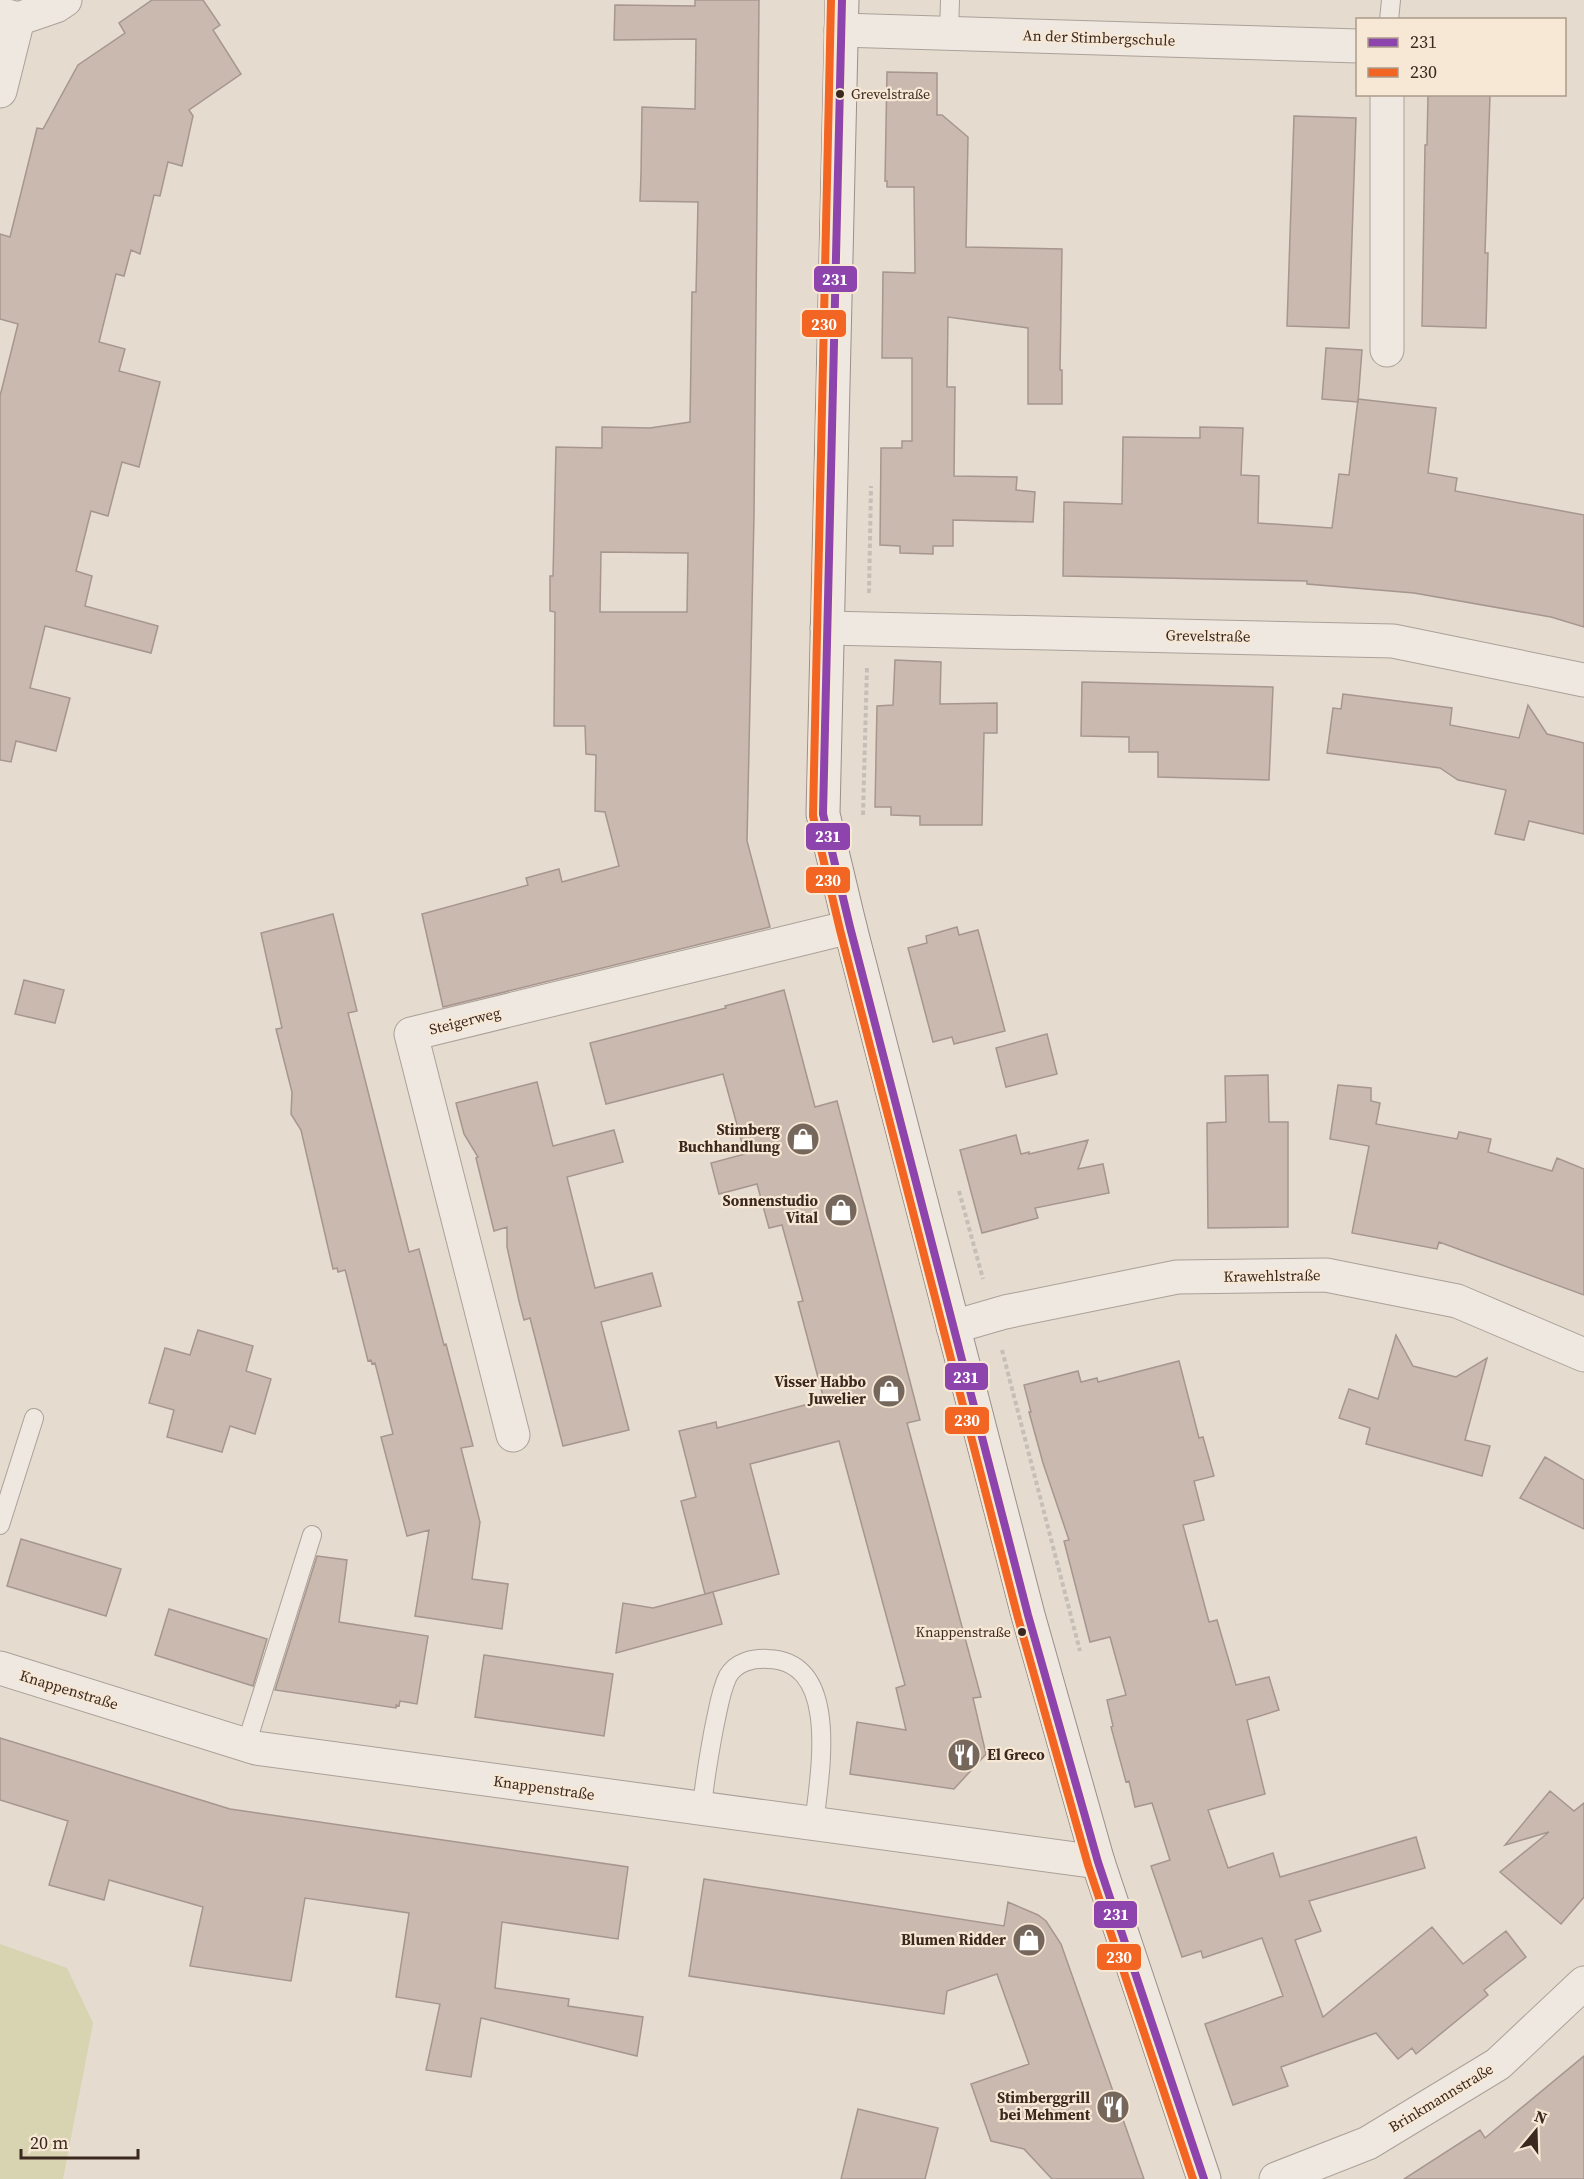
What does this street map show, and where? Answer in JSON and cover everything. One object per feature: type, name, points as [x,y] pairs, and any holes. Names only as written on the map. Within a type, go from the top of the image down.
[{"type":"street","points":[[0,91],[9,17],[56,6],[66,0]]},
{"type":"street","points":[[842,15],[823,814],[850,927],[1028,1615],[1098,1862],[1204,2179]]},
{"type":"street","name":"An der Stimbergschule","points":[[842,15],[949,33],[1356,46]]},
{"type":"street","points":[[1386,350],[1387,96]]},
{"type":"street","name":"Grevelstraße","points":[[827,628],[1394,641],[1584,680]]},
{"type":"street","name":"Steigerweg","points":[[513,1435],[411,1034],[850,927]]},
{"type":"street","name":"Krawehlstraße","points":[[953,1327],[993,1315],[1177,1277],[1326,1275],[1457,1301],[1584,1355]]},
{"type":"street","name":"Knappenstraße","points":[[0,1668],[246,1745],[814,1825],[1098,1862]]},
{"type":"street","name":"Brinkmannstraße","points":[[1276,2179],[1368,2143],[1498,2064],[1584,1983]]},
{"type":"lane","points":[[949,33],[950,0]]},
{"type":"lane","points":[[1389,18],[1391,0]]},
{"type":"lane","points":[[0,1525],[34,1418]]},
{"type":"lane","points":[[246,1745],[312,1535]]},
{"type":"lane","points":[[702,1809],[705,1778],[720,1700],[729,1674],[744,1661],[768,1659],[786,1661],[802,1670],[813,1687],[820,1721],[821,1764],[814,1825]]},
{"type":"path","points":[[865,824],[863,814],[871,485]]},
{"type":"path","points":[[959,1189],[1080,1654]]},
{"type":"shaded area","points":[[0,1944],[67,1968],[93,2023],[63,2179],[0,2179]]},
{"type":"building","points":[[152,0],[203,0],[220,25],[213,30],[241,74],[189,110],[193,116],[182,166],[168,162],[160,196],[154,195],[140,254],[131,250],[124,276],[116,274],[99,342],[125,349],[119,371],[160,382],[139,467],[122,462],[108,516],[91,511],[76,571],[92,576],[85,606],[158,626],[151,653],[45,626],[30,688],[70,698],[56,751],[16,741],[11,762],[0,760],[0,396],[18,324],[0,319],[0,234],[10,237],[37,128],[43,129],[78,65],[125,33],[119,23]]},
{"type":"building","points":[[695,0],[759,0],[754,515],[747,841],[770,927],[443,1007],[422,914],[528,885],[526,878],[559,869],[562,882],[619,866],[605,812],[595,811],[596,755],[586,754],[585,726],[554,726],[555,612],[550,611],[550,576],[553,576],[556,447],[602,448],[602,427],[650,428],[690,422],[692,292],[696,292],[698,202],[640,201],[642,107],[695,109],[696,39],[614,40],[615,5],[695,6]],"holes":[[[601,552],[688,553],[687,612],[600,612]]]},
{"type":"building","points":[[887,72],[937,73],[937,115],[942,115],[968,137],[966,247],[1062,249],[1060,370],[1062,370],[1062,404],[1028,404],[1028,328],[948,317],[947,387],[955,387],[954,476],[1017,477],[1016,490],[1035,492],[1033,522],[953,520],[953,546],[933,546],[933,554],[900,553],[900,546],[880,545],[881,448],[902,448],[902,441],[912,441],[912,358],[882,358],[883,272],[915,273],[914,187],[887,187],[887,181],[885,181]]},
{"type":"building","points":[[1428,96],[1490,96],[1485,253],[1488,253],[1486,328],[1422,326],[1425,145],[1427,145]]},
{"type":"building","points":[[1294,116],[1356,118],[1349,328],[1287,326]]},
{"type":"building","points":[[1326,348],[1362,350],[1358,402],[1322,399]]},
{"type":"building","points":[[1358,399],[1436,408],[1428,473],[1457,478],[1455,491],[1584,515],[1584,627],[1551,617],[1414,593],[1307,584],[1307,581],[1063,576],[1064,502],[1122,504],[1123,437],[1200,438],[1200,427],[1243,428],[1241,475],[1259,476],[1258,523],[1332,528],[1339,474],[1349,475]]},
{"type":"building","points":[[895,660],[941,662],[940,704],[997,703],[997,733],[984,733],[982,825],[920,825],[920,816],[891,815],[891,807],[875,807],[877,706],[893,705]]},
{"type":"building","points":[[1082,682],[1273,687],[1269,780],[1158,777],[1158,752],[1129,752],[1129,737],[1081,736]]},
{"type":"building","points":[[1343,694],[1452,708],[1450,725],[1519,738],[1528,705],[1547,734],[1584,743],[1584,834],[1529,821],[1524,840],[1495,834],[1506,790],[1458,780],[1440,768],[1327,753],[1333,708],[1341,709]]},
{"type":"building","points":[[333,914],[357,1011],[348,1013],[409,1252],[419,1249],[473,1446],[461,1448],[480,1522],[472,1579],[508,1584],[502,1629],[415,1616],[429,1530],[407,1536],[381,1437],[393,1434],[375,1363],[368,1361],[345,1270],[338,1272],[337,1268],[333,1269],[301,1130],[291,1114],[292,1092],[276,1029],[282,1028],[261,933]]},
{"type":"building","points":[[957,927],[959,935],[978,930],[1005,1031],[954,1044],[952,1037],[933,1042],[908,948],[927,943],[926,936]]},
{"type":"building","points":[[24,980],[64,990],[55,1023],[15,1014]]},
{"type":"building","points":[[784,990],[815,1107],[837,1101],[920,1420],[907,1423],[981,1697],[973,1698],[986,1754],[954,1789],[850,1774],[857,1722],[906,1730],[896,1688],[905,1685],[839,1441],[750,1464],[779,1574],[705,1594],[681,1501],[696,1497],[679,1431],[716,1422],[717,1428],[824,1400],[798,1302],[803,1301],[782,1225],[769,1228],[757,1184],[719,1194],[711,1163],[745,1154],[723,1074],[606,1104],[590,1043],[726,1008],[725,1006]]},
{"type":"building","points":[[1047,1034],[1057,1074],[1006,1087],[996,1048]]},
{"type":"building","points":[[1268,1075],[1269,1122],[1288,1122],[1288,1227],[1208,1228],[1207,1123],[1226,1122],[1225,1076]]},
{"type":"building","points":[[537,1082],[553,1146],[614,1130],[623,1162],[567,1177],[595,1288],[652,1273],[661,1306],[601,1322],[629,1430],[563,1446],[530,1318],[524,1320],[519,1301],[507,1247],[507,1227],[494,1231],[476,1158],[478,1157],[464,1134],[456,1103]]},
{"type":"building","points":[[1338,1085],[1371,1088],[1371,1101],[1380,1103],[1376,1124],[1457,1139],[1459,1132],[1491,1139],[1488,1152],[1552,1171],[1557,1158],[1584,1169],[1584,1295],[1439,1242],[1437,1249],[1352,1233],[1369,1146],[1330,1139]]},
{"type":"building","points":[[1016,1135],[1021,1154],[1088,1140],[1078,1169],[1103,1164],[1109,1193],[1035,1208],[1038,1218],[982,1233],[960,1150]]},
{"type":"building","points":[[198,1330],[253,1346],[246,1371],[271,1379],[255,1434],[230,1426],[222,1452],[167,1437],[174,1410],[149,1403],[165,1348],[190,1355]]},
{"type":"building","points":[[1396,1335],[1413,1366],[1456,1377],[1487,1358],[1465,1440],[1490,1446],[1482,1476],[1366,1444],[1370,1428],[1339,1418],[1349,1389],[1378,1399]]},
{"type":"building","points":[[1179,1361],[1199,1438],[1203,1437],[1214,1476],[1194,1481],[1204,1520],[1183,1525],[1209,1622],[1217,1620],[1236,1685],[1269,1677],[1279,1710],[1247,1720],[1265,1794],[1208,1810],[1228,1868],[1273,1853],[1280,1877],[1416,1837],[1425,1868],[1309,1901],[1321,1931],[1295,1940],[1323,2017],[1432,1927],[1463,1964],[1506,1931],[1526,1957],[1484,1990],[1488,1995],[1416,2054],[1412,2048],[1398,2059],[1376,2033],[1281,2067],[1288,2086],[1233,2105],[1205,2024],[1283,1996],[1262,1938],[1203,1958],[1201,1951],[1182,1957],[1151,1866],[1170,1860],[1152,1803],[1135,1807],[1111,1727],[1113,1726],[1107,1700],[1126,1695],[1110,1637],[1090,1642],[1064,1541],[1069,1540],[1043,1463],[1024,1385],[1078,1371],[1081,1382],[1097,1378],[1098,1382]]},
{"type":"building","points":[[1545,1457],[1584,1480],[1584,1529],[1520,1498]]},
{"type":"building","points":[[21,1539],[121,1569],[106,1616],[7,1586]]},
{"type":"building","points":[[317,1556],[347,1560],[339,1622],[428,1636],[417,1704],[400,1701],[396,1708],[275,1690]]},
{"type":"building","points":[[713,1592],[722,1624],[616,1653],[623,1603],[653,1608]]},
{"type":"building","points":[[169,1609],[267,1639],[253,1686],[155,1655]]},
{"type":"building","points":[[484,1655],[613,1674],[604,1736],[475,1717]]},
{"type":"building","points":[[0,1738],[230,1809],[628,1867],[618,1939],[502,1922],[495,1988],[569,1999],[568,2006],[643,2017],[637,2056],[481,2018],[471,2077],[426,2070],[440,2004],[396,1997],[409,1913],[305,1898],[291,1981],[190,1966],[203,1907],[109,1880],[104,1900],[49,1885],[68,1821],[0,1800]]},
{"type":"building","points":[[1550,1791],[1574,1811],[1584,1803],[1584,1897],[1561,1924],[1500,1872],[1549,1832],[1505,1845]]},
{"type":"building","points":[[704,1879],[1004,1926],[1008,1902],[1038,1915],[1046,1921],[1061,1944],[1144,2179],[1052,2179],[1024,2149],[991,2141],[971,2084],[1029,2064],[997,1974],[947,1991],[944,2014],[689,1976]]},
{"type":"building","points":[[1584,2056],[1584,2179],[1404,2179],[1480,2130],[1485,2138]]},
{"type":"building","points":[[858,2109],[938,2128],[925,2179],[841,2179]]},
{"type":"transit line","name":"230","points":[[831,0],[813,816],[840,930],[1018,1618],[1088,1865],[1193,2179]]},
{"type":"transit line","name":"231","points":[[842,0],[823,814],[850,927],[1028,1615],[1098,1862],[1204,2179]]},
{"type":"place","name":"Grevelstraße","points":[[840,94]]},
{"type":"place","name":"Stimberg Buchhandlung","points":[[803,1139]]},
{"type":"place","name":"Sonnenstudio Vital","points":[[841,1210]]},
{"type":"place","name":"Visser Habbo Juwelier","points":[[889,1391]]},
{"type":"place","name":"Knappenstraße","points":[[1022,1632]]},
{"type":"place","name":"El Greco","points":[[964,1755]]},
{"type":"place","name":"Blumen Ridder","points":[[1029,1940]]},
{"type":"place","name":"Stimberggrill bei Mehment","points":[[1113,2107]]}]
